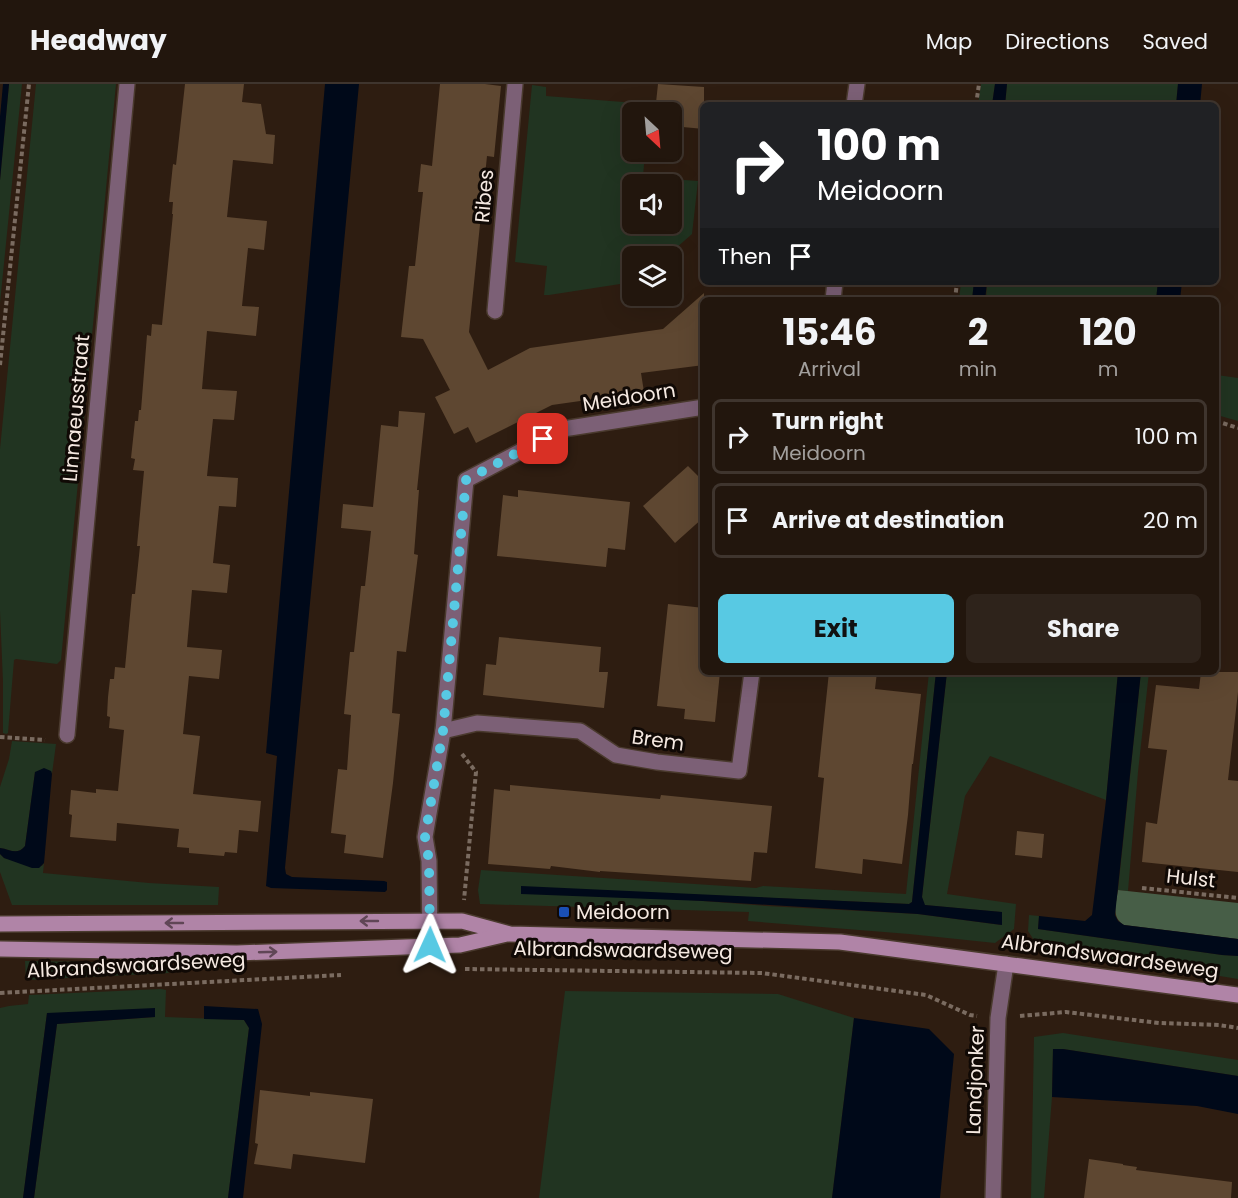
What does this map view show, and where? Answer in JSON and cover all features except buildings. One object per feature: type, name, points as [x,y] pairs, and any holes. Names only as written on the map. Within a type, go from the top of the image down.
[{"type":"street","name":"Linnaeusstraat","points":[[67,735],[127,84]]},
{"type":"street","name":"Ribes","points":[[495,311],[515,84]]},
{"type":"street","points":[[854,102],[857,84]]},
{"type":"street","name":"Meidoorn","points":[[430,945],[429,861],[425,837],[443,731],[466,480],[563,429],[700,408]]},
{"type":"street","name":"Brem","points":[[443,731],[477,723],[580,731],[616,755],[740,771],[752,675]]},
{"type":"street","name":"Albrandswaardseweg","points":[[0,924],[462,921],[510,934],[840,942],[1238,995]]},
{"type":"street","name":"Albrandswaardseweg","points":[[0,950],[237,953],[460,945],[510,934]]},
{"type":"street","name":"Landjonker","points":[[993,1198],[998,1018],[1005,964]]},
{"type":"path","points":[[0,364],[29,84]]},
{"type":"path","points":[[976,102],[979,84]]},
{"type":"path","points":[[1219,422],[1238,428]]},
{"type":"path","points":[[443,731],[476,772],[462,921]]},
{"type":"path","points":[[0,737],[66,742],[67,735]]},
{"type":"path","name":"Hulst","points":[[1142,888],[1238,898]]},
{"type":"path","name":"Albrandswaardseweg","points":[[460,945],[457,969],[762,972],[926,995],[970,1015],[998,1018],[1066,1012],[1159,1023],[1238,1028]]},
{"type":"path","name":"Albrandswaardseweg","points":[[0,993],[352,975]]},
{"type":"green space","points":[[9,84],[22,84],[0,303],[0,180]]},
{"type":"green space","points":[[36,84],[116,84],[61,660],[57,664],[14,660],[8,733],[6,734],[3,733],[0,611],[0,449]]},
{"type":"green space","points":[[981,84],[995,84],[992,102],[978,102]]},
{"type":"green space","points":[[1007,84],[1178,84],[1176,102],[1005,102]]},
{"type":"green space","points":[[532,85],[546,87],[546,96],[623,102],[622,162],[644,162],[643,174],[622,174],[622,234],[682,234],[682,180],[698,181],[692,234],[678,246],[622,246],[622,284],[544,295],[547,266],[515,262]]},
{"type":"green space","points":[[961,285],[974,285],[972,297],[959,297]]},
{"type":"green space","points":[[987,285],[1158,285],[1156,297],[986,297]]},
{"type":"green space","points":[[1219,375],[1238,378],[1238,421],[1219,416]]},
{"type":"green space","points":[[929,675],[936,675],[912,902],[909,904],[521,887],[766,906],[918,914],[1001,925],[1001,912],[924,905],[922,897],[947,675],[1118,675],[1106,800],[990,756],[965,796],[947,894],[1016,904],[1014,929],[995,943],[748,921],[749,912],[480,904],[478,890],[481,870],[756,888],[763,886],[906,894]]},
{"type":"green space","points":[[1141,675],[1149,675],[1128,891],[1118,890]]},
{"type":"green space","points":[[12,741],[56,744],[52,774],[51,771],[35,772],[25,846],[19,851],[0,848],[0,787]]},
{"type":"green space","points":[[0,854],[4,858],[42,866],[44,863],[43,873],[219,887],[218,905],[12,905],[0,872]]},
{"type":"green space","points":[[1118,890],[1238,903],[1238,939],[1124,925],[1116,914]]},
{"type":"green space","points":[[1029,915],[1039,916],[1038,929],[1238,956],[1238,979],[1041,951],[1028,931]]},
{"type":"green space","points":[[25,961],[161,963],[169,973],[26,980]]},
{"type":"green space","points":[[166,990],[165,1017],[244,1020],[249,1028],[228,1198],[34,1198],[57,1024],[155,1017],[47,1013],[23,1198],[0,1198],[0,1008],[28,1004],[29,995]]},
{"type":"green space","points":[[565,991],[778,994],[854,1018],[832,1198],[539,1198]]},
{"type":"green space","points":[[1063,1033],[1238,1060],[1238,1076],[1053,1049],[1052,1097],[1044,1198],[1031,1198],[1034,1037]]},
{"type":"water","points":[[3,84],[9,84],[0,180],[0,117]]},
{"type":"water","points":[[325,84],[359,84],[285,868],[286,874],[292,877],[384,881],[387,882],[385,892],[266,886],[277,756],[266,753]]},
{"type":"water","points":[[995,84],[1007,84],[1005,102],[992,102]]},
{"type":"water","points":[[1178,84],[1202,84],[1200,102],[1176,102]]},
{"type":"water","points":[[974,285],[987,285],[985,297],[972,297]]},
{"type":"water","points":[[1158,285],[1182,285],[1180,297],[1156,297]]},
{"type":"water","points":[[936,675],[947,675],[922,897],[925,905],[1002,912],[1002,925],[918,914],[703,901],[521,894],[521,886],[909,904],[912,902]]},
{"type":"water","points":[[1118,675],[1141,675],[1115,915],[1124,925],[1238,939],[1238,956],[1038,929],[1039,916],[1085,921],[1092,915]]},
{"type":"water","points":[[44,768],[52,774],[44,863],[39,868],[32,868],[4,858],[0,854],[0,848],[19,851],[25,846],[35,772]]},
{"type":"water","points":[[204,1006],[258,1009],[262,1024],[243,1198],[228,1198],[249,1028],[244,1020],[204,1019]]},
{"type":"water","points":[[155,1008],[155,1017],[57,1024],[34,1198],[23,1198],[47,1013]]},
{"type":"water","points":[[854,1018],[929,1029],[954,1054],[940,1198],[832,1198]]},
{"type":"water","points":[[1053,1049],[1238,1076],[1238,1114],[1197,1106],[1052,1097]]},
{"type":"place","name":"Meidoorn","points":[[564,912]]},
{"type":"route","points":[[430,945],[429,861],[425,837],[443,731],[466,480],[543,439]]}]
